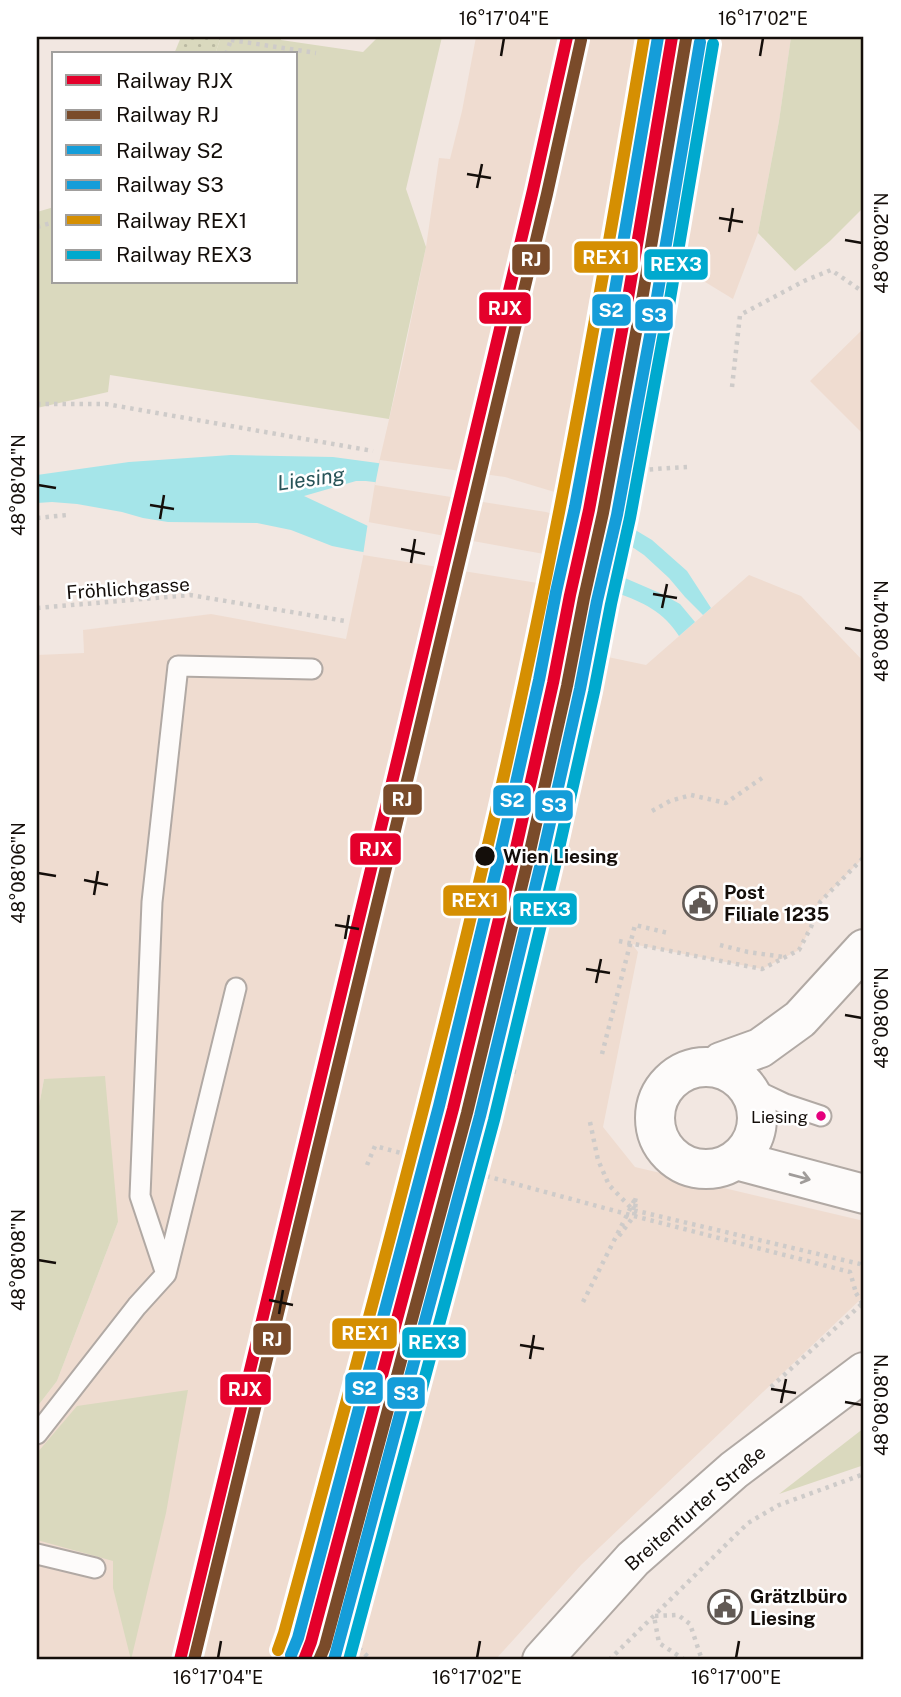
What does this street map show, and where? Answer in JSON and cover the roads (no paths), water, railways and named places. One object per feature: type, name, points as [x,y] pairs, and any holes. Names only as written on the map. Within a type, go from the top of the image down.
[{"type":"street","points":[[726,1071],[754,1098],[757,1125],[754,1139],[736,1160],[715,1169],[704,1170],[682,1164],[664,1149],[655,1129],[655,1108],[663,1089],[688,1069],[726,1071],[760,1048],[800,1019],[864,948]]},
{"type":"street","points":[[736,1160],[864,1195]]},
{"type":"street","name":"Breitenfurter Straße","points":[[542,1660],[633,1559],[734,1470],[864,1372]]},
{"type":"lane","points":[[166,1274],[140,1196],[152,902],[178,666],[312,669]]},
{"type":"lane","points":[[37,1434],[137,1306],[166,1274],[236,988]]},
{"type":"lane","points":[[726,1071],[785,1104],[821,1116]]},
{"type":"lane","points":[[37,1554],[95,1568]]},
{"type":"water","points":[[231,455],[333,457],[504,480],[577,502],[652,540],[687,571],[711,608],[703,615],[644,555],[613,534],[572,516],[414,487],[356,481],[304,496],[368,526],[604,569],[680,604],[695,622],[679,636],[667,620],[652,609],[617,593],[357,551],[332,546],[291,530],[257,523],[168,522],[77,504],[37,503],[37,475],[129,462]]},
{"type":"rail line","name":"RJX","points":[[180,1660],[400,749],[567,37]]},
{"type":"rail line","name":"REX1","points":[[278,1650],[414,1146],[509,752],[572,446],[644,37]]},
{"type":"rail line","name":"S2","points":[[291,1655],[298,1638],[439,1106],[500,854],[575,507],[658,37]]},
{"type":"rail line","name":"RJX","points":[[304,1660],[453,1109],[514,857],[589,510],[672,37]]},
{"type":"rail line","name":"RJ","points":[[319,1660],[325,1646],[467,1113],[528,860],[603,513],[686,39]]},
{"type":"rail line","name":"RJ","points":[[194,1660],[414,752],[581,40]]},
{"type":"rail line","name":"S3","points":[[334,1660],[480,1116],[541,863],[617,515],[700,42]]},
{"type":"rail line","name":"REX3","points":[[349,1660],[494,1120],[555,866],[630,518],[713,44]]},
{"type":"place","name":"Wien Liesing","points":[[485,856]]},
{"type":"place","name":"Post Filiale 1235","points":[[700,903]]},
{"type":"place","name":"Liesing","points":[[821,1116]]},
{"type":"place","name":"Grätzlbüro Liesing","points":[[725,1607]]}]
